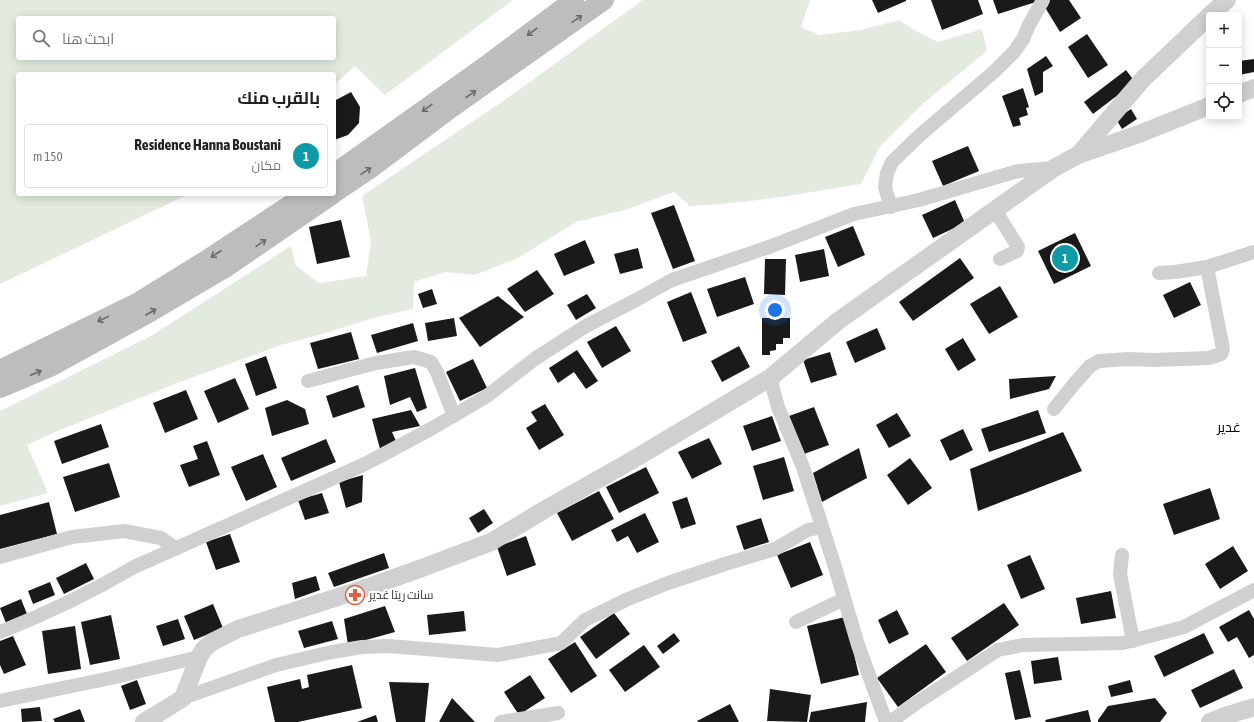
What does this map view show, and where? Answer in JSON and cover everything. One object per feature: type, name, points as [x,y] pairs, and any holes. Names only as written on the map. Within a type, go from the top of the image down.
[{"type":"main road","points":[[336,173],[483,68],[574,0]]},
{"type":"main road","points":[[336,192],[604,0]]},
{"type":"main road","points":[[0,370],[137,302],[205,261],[304,196]]},
{"type":"main road","points":[[0,388],[52,366],[159,307],[225,268],[330,196]]},
{"type":"street","points":[[891,207],[885,187],[887,173],[892,162],[995,71],[1014,52],[1023,39],[1043,0]]},
{"type":"street","points":[[1213,12],[1227,0]]},
{"type":"street","points":[[1078,155],[1143,79],[1206,19]]},
{"type":"street","points":[[1242,93],[1254,88]]},
{"type":"street","points":[[183,698],[198,657],[212,642],[238,629],[366,588],[491,542],[770,378],[838,320],[1054,168],[1078,155],[1140,134],[1206,107]]},
{"type":"street","points":[[0,632],[62,606],[102,586],[134,567],[175,548],[365,464],[431,429],[487,396],[536,358],[586,326],[672,280],[769,247],[854,214],[919,200],[1018,171],[1054,168]]},
{"type":"street","points":[[995,210],[1018,247],[1017,250],[1000,259]]},
{"type":"street","points":[[1159,273],[1207,267],[1254,252]]},
{"type":"street","points":[[1054,409],[1090,366],[1099,361],[1128,359],[1154,360],[1209,358],[1221,354],[1223,349],[1207,267]]},
{"type":"street","points":[[308,381],[376,363],[414,357],[431,362],[437,372],[454,416]]},
{"type":"street","points":[[770,378],[778,407],[803,467],[858,645],[886,722]]},
{"type":"street","points":[[144,722],[183,698],[276,665],[332,652],[355,648],[389,646],[498,656],[561,642],[585,620],[628,599],[711,569],[775,549],[808,530],[822,527]]},
{"type":"street","points":[[0,557],[72,537],[124,531],[160,538],[175,548]]},
{"type":"street","points":[[1122,555],[1120,574],[1133,641]]},
{"type":"street","points":[[890,722],[998,650],[1023,645],[1123,643],[1133,641],[1184,627],[1254,590]]},
{"type":"street","points":[[796,622],[844,599]]},
{"type":"street","points":[[0,701],[111,678],[198,657]]},
{"type":"street","points":[[1210,722],[1254,707]]},
{"type":"street","points":[[501,722],[558,713]]},
{"type":"shaded area","points":[[0,0],[513,0],[385,95],[355,66],[336,83],[336,72],[16,72],[16,196],[185,196],[0,284]]},
{"type":"shaded area","points":[[643,0],[810,0],[801,27],[819,35],[861,30],[899,20],[916,31],[938,42],[982,29],[987,51],[926,101],[881,145],[861,184],[754,201],[690,206],[674,192],[628,209],[576,222],[518,258],[475,275],[445,272],[414,282],[413,309],[377,317],[281,345],[180,382],[60,430],[27,445],[48,493],[0,506],[0,411],[151,336],[291,246],[296,266],[319,283],[366,276],[371,241],[362,196],[503,101]]},
{"type":"building","points":[[872,0],[906,0],[906,1],[878,13]]},
{"type":"building","points":[[931,0],[978,0],[983,14],[942,30]]},
{"type":"building","points":[[993,0],[1035,0],[1036,2],[998,14]]},
{"type":"building","points":[[1050,0],[1069,0],[1081,18],[1060,32],[1043,4]]},
{"type":"building","points":[[1087,34],[1108,65],[1088,78],[1068,47]]},
{"type":"building","points":[[1046,56],[1053,66],[1043,72],[1043,92],[1035,96],[1027,69]]},
{"type":"building","points":[[1254,59],[1254,72],[1242,74],[1242,61]]},
{"type":"building","points":[[1126,70],[1135,82],[1093,114],[1084,102]]},
{"type":"building","points":[[1023,88],[1029,107],[1026,108],[1028,115],[1019,118],[1021,125],[1013,127],[1002,96]]},
{"type":"building","points":[[351,92],[360,107],[359,123],[348,135],[336,139],[336,100]]},
{"type":"building","points":[[1131,109],[1137,119],[1122,129],[1116,119]]},
{"type":"building","points":[[968,146],[979,171],[943,186],[932,161]]},
{"type":"building","points":[[955,200],[965,223],[933,238],[922,215]]},
{"type":"building","points":[[674,205],[695,261],[673,269],[651,213]]},
{"type":"building","points":[[341,220],[350,257],[317,264],[309,227]]},
{"type":"building","points":[[853,226],[865,255],[838,267],[825,237]]},
{"type":"building","points":[[1075,233],[1091,266],[1054,284],[1038,251]]},
{"type":"building","points":[[585,240],[595,263],[564,276],[554,254]]},
{"type":"building","points":[[638,248],[643,268],[620,274],[614,254]]},
{"type":"building","points":[[824,249],[829,276],[800,282],[795,255]]},
{"type":"building","points":[[960,258],[974,278],[913,321],[899,302]]},
{"type":"building","points":[[765,259],[786,259],[785,295],[764,294]]},
{"type":"building","points":[[537,270],[554,294],[525,312],[507,289]]},
{"type":"building","points":[[745,277],[754,304],[717,317],[707,289]]},
{"type":"building","points":[[1190,282],[1201,305],[1174,318],[1163,295]]},
{"type":"building","points":[[1000,286],[1018,317],[989,334],[970,304]]},
{"type":"building","points":[[432,289],[437,304],[423,308],[418,294]]},
{"type":"building","points":[[691,292],[707,333],[683,342],[667,302]]},
{"type":"building","points":[[587,294],[596,308],[576,320],[567,305]]},
{"type":"building","points":[[498,296],[524,317],[480,347],[459,318]]},
{"type":"building","points":[[454,318],[457,336],[428,341],[425,323]]},
{"type":"building","points":[[762,318],[790,318],[790,338],[783,338],[783,344],[776,344],[776,350],[770,351],[770,355],[762,355]]},
{"type":"building","points":[[413,323],[418,341],[377,353],[371,335]]},
{"type":"building","points":[[616,326],[631,351],[602,368],[587,342]]},
{"type":"building","points":[[877,328],[886,349],[855,363],[846,342]]},
{"type":"building","points":[[351,332],[359,359],[318,369],[310,343]]},
{"type":"building","points":[[963,338],[976,360],[958,371],[945,349]]},
{"type":"building","points":[[739,346],[750,367],[722,382],[711,361]]},
{"type":"building","points":[[577,350],[598,381],[586,389],[574,372],[558,383],[549,368]]},
{"type":"building","points":[[830,352],[837,375],[811,383],[803,360]]},
{"type":"building","points":[[266,356],[277,388],[256,396],[245,364]]},
{"type":"building","points":[[473,359],[487,388],[460,401],[446,372]]},
{"type":"building","points":[[415,368],[427,408],[417,412],[410,397],[390,405],[384,376]]},
{"type":"building","points":[[1056,376],[1049,389],[1010,399],[1009,379]]},
{"type":"building","points":[[235,378],[249,409],[218,423],[204,391]]},
{"type":"building","points":[[358,385],[365,407],[333,418],[326,396]]},
{"type":"building","points":[[186,390],[198,419],[165,433],[153,403]]},
{"type":"building","points":[[287,400],[305,409],[309,424],[272,436],[265,408]]},
{"type":"building","points":[[545,404],[564,435],[539,450],[526,428],[537,421],[531,412]]},
{"type":"building","points":[[814,407],[829,445],[804,454],[789,416]]},
{"type":"building","points":[[411,410],[420,426],[392,432],[396,441],[380,449],[372,419]]},
{"type":"building","points":[[1038,410],[1046,433],[989,452],[981,429]]},
{"type":"building","points":[[897,413],[911,436],[889,448],[876,425]]},
{"type":"building","points":[[772,416],[781,441],[752,451],[743,426]]},
{"type":"building","points":[[101,424],[109,447],[62,464],[54,441]]},
{"type":"building","points":[[963,429],[973,450],[950,461],[940,440]]},
{"type":"building","points":[[1063,432],[1082,471],[978,511],[970,469]]},
{"type":"building","points":[[709,438],[722,464],[692,479],[678,452]]},
{"type":"building","points":[[326,439],[336,462],[291,481],[281,458]]},
{"type":"building","points":[[207,441],[220,475],[189,487],[180,465],[198,459],[193,446]]},
{"type":"building","points":[[859,448],[867,478],[822,502],[813,473]]},
{"type":"building","points":[[263,454],[277,487],[246,501],[231,467]]},
{"type":"building","points":[[784,457],[794,491],[763,500],[753,466]]},
{"type":"building","points":[[910,458],[932,488],[908,505],[887,475]]},
{"type":"building","points":[[109,463],[120,497],[75,512],[63,477]]},
{"type":"building","points":[[646,467],[659,493],[619,513],[606,487]]},
{"type":"building","points":[[363,475],[362,502],[346,508],[339,482]]},
{"type":"building","points":[[1210,488],[1220,519],[1174,535],[1163,504]]},
{"type":"building","points":[[599,491],[614,519],[572,541],[557,513]]},
{"type":"building","points":[[322,493],[329,513],[305,520],[298,500]]},
{"type":"building","points":[[687,497],[696,524],[681,529],[672,502]]},
{"type":"building","points":[[49,502],[57,534],[0,549],[0,515]]},
{"type":"building","points":[[484,509],[493,523],[478,533],[469,518]]},
{"type":"building","points":[[645,513],[659,542],[637,553],[628,536],[617,542],[611,530]]},
{"type":"building","points":[[761,518],[769,542],[744,550],[736,526]]},
{"type":"building","points":[[230,534],[240,562],[216,570],[206,542]]},
{"type":"building","points":[[526,536],[536,565],[507,576],[497,547]]},
{"type":"building","points":[[810,542],[823,575],[791,588],[777,555]]},
{"type":"building","points":[[1233,546],[1248,571],[1220,589],[1205,564]]},
{"type":"building","points":[[384,553],[389,568],[334,587],[328,573]]},
{"type":"building","points":[[1030,555],[1045,589],[1021,599],[1007,565]]},
{"type":"building","points":[[86,563],[94,579],[64,594],[56,578]]},
{"type":"building","points":[[316,576],[320,590],[295,599],[292,583]]},
{"type":"building","points":[[50,582],[55,595],[33,604],[28,591]]},
{"type":"building","points":[[1111,591],[1116,618],[1081,624],[1076,598]]},
{"type":"building","points":[[21,599],[27,614],[6,623],[0,608]]},
{"type":"building","points":[[1004,603],[1019,625],[967,661],[951,638]]},
{"type":"building","points":[[213,604],[223,628],[194,640],[184,616]]},
{"type":"building","points":[[385,606],[395,632],[348,645],[344,619]]},
{"type":"building","points":[[897,610],[909,634],[889,644],[878,620]]},
{"type":"building","points":[[1249,610],[1254,619],[1254,655],[1249,658],[1237,637],[1228,642],[1219,627]]},
{"type":"building","points":[[464,611],[466,631],[429,635],[427,615]]},
{"type":"building","points":[[614,613],[630,634],[596,659],[580,637]]},
{"type":"building","points":[[111,615],[120,659],[90,665],[81,622]]},
{"type":"building","points":[[845,617],[859,675],[821,684],[807,626]]},
{"type":"building","points":[[178,619],[185,639],[163,646],[156,626]]},
{"type":"building","points":[[332,621],[338,639],[304,648],[298,631]]},
{"type":"building","points":[[75,626],[81,669],[48,674],[42,631]]},
{"type":"building","points":[[674,633],[680,641],[663,654],[657,646]]},
{"type":"building","points":[[1204,633],[1214,653],[1164,677],[1154,656]]},
{"type":"building","points":[[13,636],[26,665],[4,674],[0,665],[0,641]]},
{"type":"building","points":[[575,642],[597,676],[571,693],[548,659]]},
{"type":"building","points":[[926,644],[946,672],[898,707],[877,678]]},
{"type":"building","points":[[644,645],[660,667],[625,692],[609,670]]},
{"type":"building","points":[[1058,657],[1062,680],[1034,684],[1031,661]]},
{"type":"building","points":[[352,665],[362,708],[298,722],[275,722],[267,687],[300,679],[302,689],[309,687],[307,675]]},
{"type":"building","points":[[1234,669],[1243,688],[1200,708],[1191,690]]},
{"type":"building","points":[[1020,670],[1031,717],[1015,720],[1005,673]]},
{"type":"building","points":[[530,675],[545,698],[519,715],[504,692]]},
{"type":"building","points":[[137,680],[146,704],[130,710],[121,686]]},
{"type":"building","points":[[1130,680],[1133,692],[1111,697],[1108,686]]},
{"type":"building","points":[[389,682],[429,683],[425,722],[396,722]]},
{"type":"building","points":[[770,689],[811,695],[807,722],[767,721]]},
{"type":"building","points":[[452,698],[475,722],[439,722]]},
{"type":"building","points":[[1155,698],[1167,713],[1160,722],[1098,722],[1108,706]]},
{"type":"building","points":[[867,702],[865,722],[809,722],[811,712]]},
{"type":"building","points":[[730,704],[739,722],[697,721]]},
{"type":"building","points":[[40,707],[42,721],[22,722],[21,709]]},
{"type":"building","points":[[80,709],[85,722],[55,722],[53,719]]},
{"type":"building","points":[[1088,710],[1091,722],[1046,722],[1045,720]]},
{"type":"building","points":[[376,715],[378,722],[357,722]]},
{"type":"place","name":"Residence Hanna Boustani","points":[[1065,258]]},
{"type":"place","name":"سانت ريتا غدير","points":[[355,595]]},
{"type":"district","name":"غدير","points":[[1229,427]]}]
